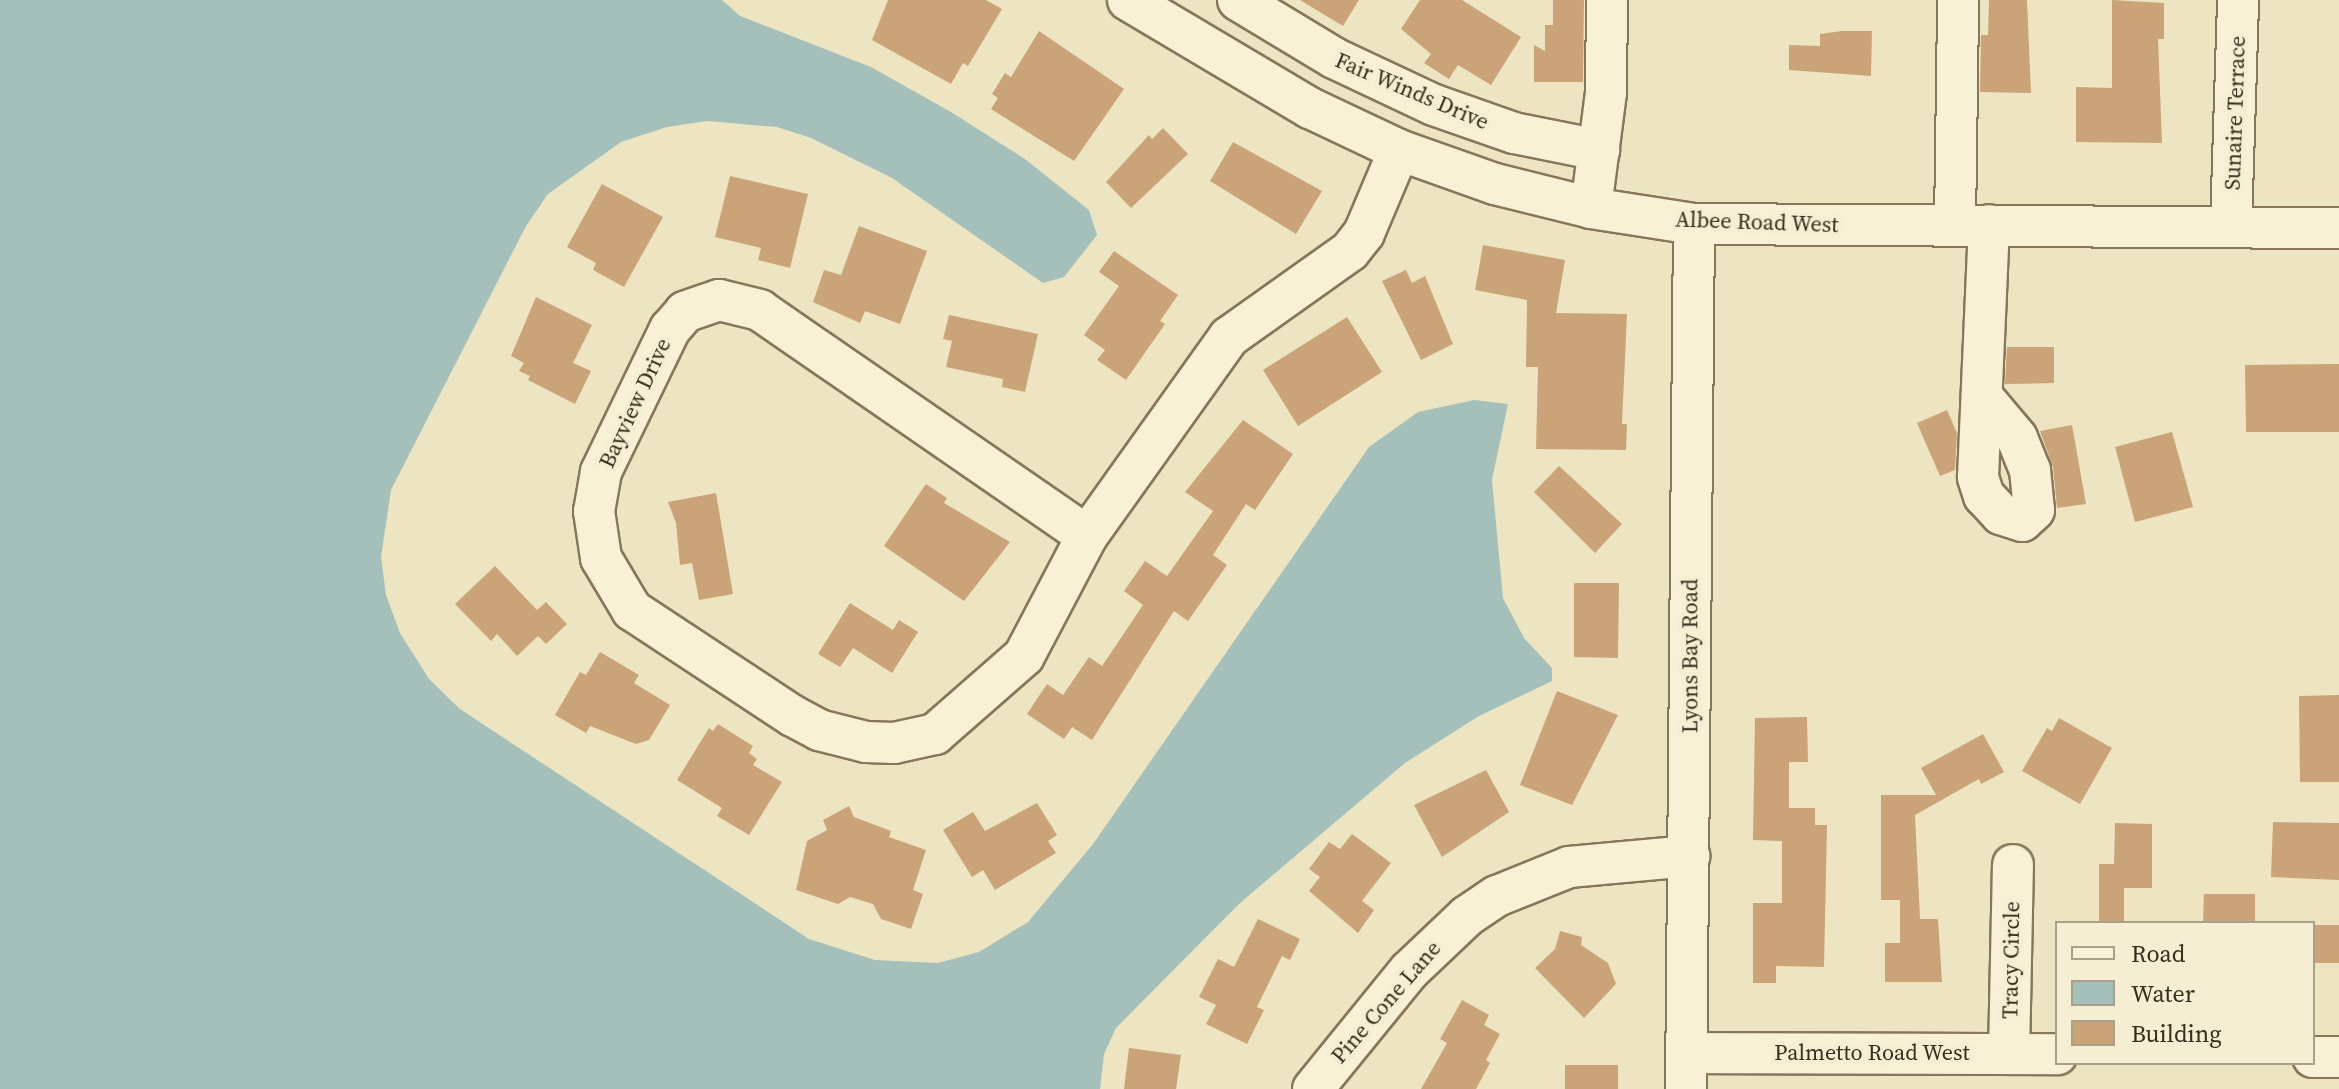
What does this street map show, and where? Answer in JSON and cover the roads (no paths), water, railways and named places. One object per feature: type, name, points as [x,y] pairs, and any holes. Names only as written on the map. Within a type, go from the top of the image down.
[{"type":"street","name":"Albee Road West","points":[[1128,0],[1310,108],[1399,150],[1495,184],[1591,208],[1694,224],[2339,228]]},
{"type":"street","points":[[1591,208],[1606,92],[1607,0]]},
{"type":"street","points":[[1958,0],[1985,400]]},
{"type":"street","name":"Sunaire Terrace","points":[[2231,226],[2238,0]]},
{"type":"street","points":[[1215,53],[1244,1]]},
{"type":"street","name":"Fair Winds Drive","points":[[1244,1],[1334,58],[1434,105],[1514,133],[1599,150]]},
{"type":"street","name":"Bayview Drive","points":[[1087,536],[760,310],[728,301],[701,304],[670,329],[601,472],[594,511],[601,558],[632,610],[793,716],[819,730],[866,742],[935,734],[1000,678],[1033,642],[1087,536],[1229,337],[1350,251],[1364,233],[1399,150]]},
{"type":"street","name":"Lyons Bay Road","points":[[1686,1071],[1694,224]]},
{"type":"street","name":"Pine Cone Lane","points":[[1313,1089],[1409,971],[1467,916],[1497,896],[1569,867],[1689,856]]},
{"type":"street","name":"Tracy Circle","points":[[2009,1054],[2013,865]]},
{"type":"street","name":"Palmetto Road West","points":[[1686,1071],[2055,1054]]},
{"type":"street","points":[[2315,1057],[2339,1057]]},
{"type":"water","points":[[0,0],[722,0],[740,16],[871,67],[951,112],[1025,159],[1089,210],[1097,235],[1064,277],[1043,283],[892,178],[811,138],[777,127],[707,121],[667,127],[621,142],[548,194],[526,226],[391,490],[381,557],[386,595],[400,633],[429,679],[460,709],[809,939],[875,960],[938,963],[979,952],[1028,922],[1093,844],[1369,447],[1418,412],[1474,400],[1508,404],[1492,480],[1503,598],[1524,638],[1552,668],[1552,681],[1479,716],[1405,763],[1240,903],[1116,1028],[1104,1054],[1100,1089],[0,1089]]}]
